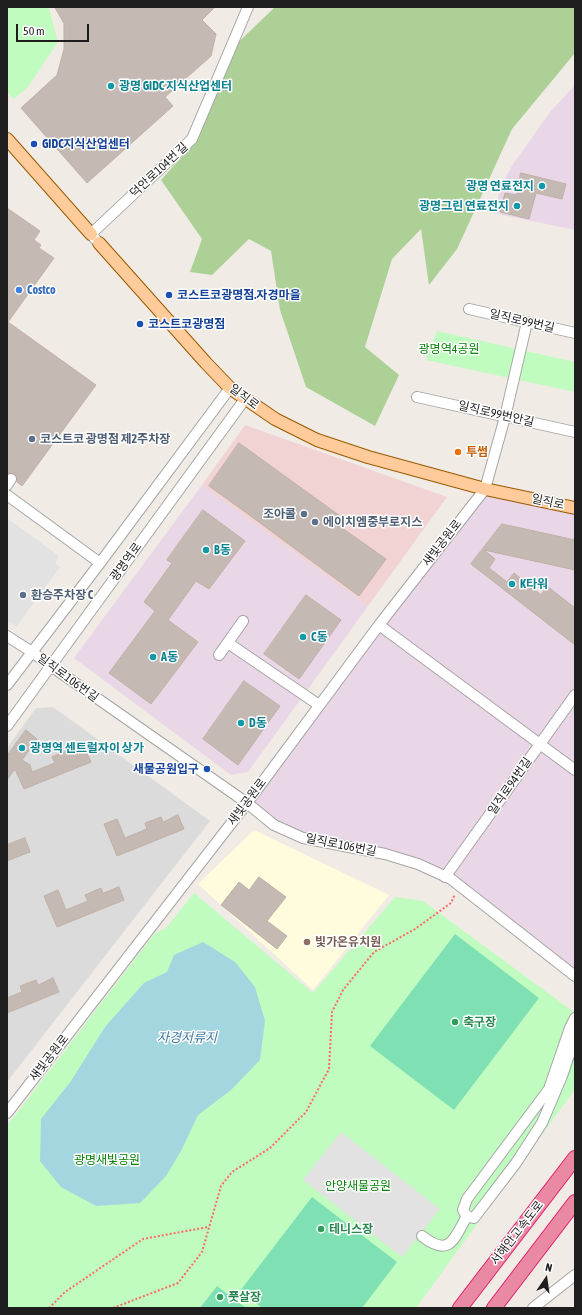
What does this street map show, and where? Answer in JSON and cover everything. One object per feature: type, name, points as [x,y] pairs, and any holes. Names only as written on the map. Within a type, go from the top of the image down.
[{"type":"highway","name":"서해안고속도로","points":[[460,1308],[575,1158]]},
{"type":"highway","points":[[494,1308],[575,1202]]},
{"type":"main road","name":"일직로","points":[[7,139],[91,234]]},
{"type":"main road","name":"일직로","points":[[99,243],[206,364],[230,388],[275,419],[316,440],[368,457],[485,489],[575,508]]},
{"type":"street","name":"덕안로104번 길","points":[[91,234],[192,139],[248,7]]},
{"type":"street","name":"일직로","points":[[91,234],[99,243]]},
{"type":"street","name":"일직로99번길","points":[[468,309],[575,333]]},
{"type":"street","points":[[485,489],[505,416],[527,322]]},
{"type":"street","name":"광명역로","points":[[7,685],[230,388]]},
{"type":"street","name":"일직로99번안길","points":[[417,397],[575,432]]},
{"type":"street","name":"광명역로","points":[[7,726],[245,399]]},
{"type":"street","name":"새빛공원로","points":[[7,1113],[247,803],[379,625],[485,489]]},
{"type":"street","points":[[7,496],[100,563]]},
{"type":"street","points":[[220,655],[243,621]]},
{"type":"street","points":[[379,625],[575,770]]},
{"type":"street","name":"일직로106번길","points":[[7,636],[247,803],[274,825],[303,838],[385,854],[418,864],[451,879],[575,976]]},
{"type":"street","points":[[228,642],[319,705]]},
{"type":"street","name":"일직로94번길","points":[[446,877],[575,695]]},
{"type":"street","points":[[575,1018],[570,1028],[549,1089],[467,1199],[463,1210],[468,1217],[474,1218],[516,1163],[542,1123],[562,1076],[575,1037]]},
{"type":"street","points":[[422,1236],[439,1246],[446,1246],[453,1241],[467,1216]]},
{"type":"street","points":[[533,1308],[575,1275]]},
{"type":"path","points":[[113,1308],[178,1284],[202,1252],[220,1186],[232,1172],[270,1148],[306,1112],[329,1069],[332,1012],[343,990],[374,952],[415,928],[451,903],[459,886]]},
{"type":"path","points":[[49,1308],[65,1292],[143,1239],[208,1227]]},
{"type":"shaded area","points":[[575,85],[575,230],[494,213],[502,184],[513,164],[551,111]]},
{"type":"shaded area","points":[[245,425],[447,497],[368,606],[202,485]]},
{"type":"shaded area","points":[[202,485],[368,606],[248,772],[231,775],[74,658]]},
{"type":"shaded area","points":[[485,489],[575,508],[575,976],[459,886],[418,864],[303,838],[247,803]]},
{"type":"shaded area","name":"환승주차장 C","points":[[7,518],[59,556],[55,563],[60,567],[16,627],[10,623],[7,624]]},
{"type":"shaded area","points":[[53,707],[210,821],[7,1082],[7,748],[36,708]]},
{"type":"shaded area","name":"빛가온유치원","points":[[254,830],[389,895],[313,990],[198,884]]},
{"type":"shaded area","points":[[341,1132],[440,1209],[402,1257],[303,1180]]},
{"type":"green space","points":[[7,7],[46,7],[49,9],[58,42],[28,87],[14,99],[7,92]]},
{"type":"green space","points":[[274,7],[575,7],[575,53],[512,129],[457,249],[429,285],[421,229],[392,259],[365,347],[399,375],[375,426],[306,387],[280,310],[271,251],[249,239],[212,275],[190,272],[202,239],[161,180],[196,141],[224,56]]},
{"type":"green space","name":"광명역4공원","points":[[437,331],[575,362],[575,392],[426,360]]},
{"type":"green space","points":[[194,893],[313,993],[395,897],[423,901],[575,1013],[575,1089],[416,1308],[7,1308],[7,1126],[155,933],[166,928]]},
{"type":"green space","name":"축구장","points":[[455,934],[539,998],[454,1110],[370,1046]]},
{"type":"green space","name":"테니스장","points":[[312,1197],[397,1262],[362,1308],[262,1308],[240,1291]]},
{"type":"green space","name":"풋살장","points":[[217,1286],[246,1308],[200,1308]]},
{"type":"water","name":"자경저류지","points":[[203,942],[235,962],[255,987],[265,1021],[260,1060],[231,1090],[198,1115],[181,1151],[166,1176],[140,1203],[96,1206],[61,1187],[40,1161],[41,1119],[71,1081],[105,1027],[144,983],[167,972],[174,955]]},
{"type":"building","name":"광명 GIDC 지식산업센터","points":[[55,7],[215,7],[202,20],[216,34],[211,56],[165,97],[173,106],[87,183],[21,108],[57,75],[64,49],[64,24]]},
{"type":"building","points":[[521,173],[566,184],[562,199],[536,193],[529,219],[500,212],[505,193],[516,195]]},
{"type":"building","points":[[7,208],[40,231],[34,240],[41,245],[39,248],[54,258],[8,322],[96,385],[22,486],[17,482],[15,474],[7,474]]},
{"type":"building","points":[[239,443],[347,521],[342,528],[386,559],[359,596],[209,486]]},
{"type":"building","points":[[203,510],[245,541],[209,589],[196,581],[168,620],[198,642],[151,704],[109,673],[155,611],[144,602],[172,563],[167,560]]},
{"type":"building","name":"K타워","points":[[502,524],[575,540],[575,570],[484,550],[495,559],[489,568],[507,582],[514,573],[541,595],[547,586],[575,608],[575,645],[471,564]]},
{"type":"building","name":"C동","points":[[306,595],[341,620],[299,679],[264,654]]},
{"type":"building","name":"D동","points":[[244,681],[280,706],[238,765],[203,739]]},
{"type":"building","points":[[26,730],[37,739],[22,760],[30,765],[32,772],[55,763],[52,757],[68,750],[70,755],[85,749],[91,762],[24,789],[15,769],[7,780],[7,756]]},
{"type":"building","points":[[178,815],[184,829],[117,856],[104,824],[117,819],[125,838],[147,829],[145,823],[161,817],[163,822]]},
{"type":"building","points":[[25,838],[30,852],[7,861],[7,845]]},
{"type":"building","name":"빛가온유치원","points":[[259,877],[286,897],[267,921],[287,936],[277,949],[221,905],[239,882],[249,890]]},
{"type":"building","points":[[119,887],[124,900],[57,927],[44,896],[58,890],[66,910],[88,901],[85,895],[101,888],[103,893]]},
{"type":"building","points":[[53,978],[59,992],[7,1013],[7,998],[22,992],[20,986],[36,980],[38,985]]},
{"type":"place","name":"광명 GIDC 지식산업센터","points":[[111,86]]},
{"type":"place","name":"GIDC지식산업센터","points":[[34,144]]},
{"type":"place","name":"광명 연료전지","points":[[542,186]]},
{"type":"place","name":"광명그린 연료전지","points":[[517,206]]},
{"type":"place","name":"Costco","points":[[19,290]]},
{"type":"place","name":"코스트코광명점.자경마을","points":[[169,295]]},
{"type":"place","name":"코스트코광명점","points":[[140,324]]},
{"type":"place","name":"코스트코 광명점 제2주차장","points":[[32,439]]},
{"type":"place","name":"투썸","points":[[458,452]]},
{"type":"place","name":"조아콜","points":[[304,514]]},
{"type":"place","name":"에이치엠중부로지스","points":[[315,522]]},
{"type":"place","name":"B동","points":[[206,550]]},
{"type":"place","name":"K타워","points":[[512,584]]},
{"type":"place","name":"환승주차장 C","points":[[23,595]]},
{"type":"place","name":"C동","points":[[303,637]]},
{"type":"place","name":"A동","points":[[153,657]]},
{"type":"place","name":"D동","points":[[241,723]]},
{"type":"place","name":"광명역 센트럴자이 상가","points":[[22,748]]},
{"type":"place","name":"새물공원입구","points":[[207,769]]},
{"type":"place","name":"빛가온유치원","points":[[307,942]]},
{"type":"place","name":"축구장","points":[[455,1022]]},
{"type":"place","name":"테니스장","points":[[321,1229]]},
{"type":"place","name":"풋살장","points":[[220,1297]]},
{"type":"park label","name":"광명새빛공원","points":[[107,1160]]},
{"type":"park label","name":"안양새물공원","points":[[358,1186]]}]
